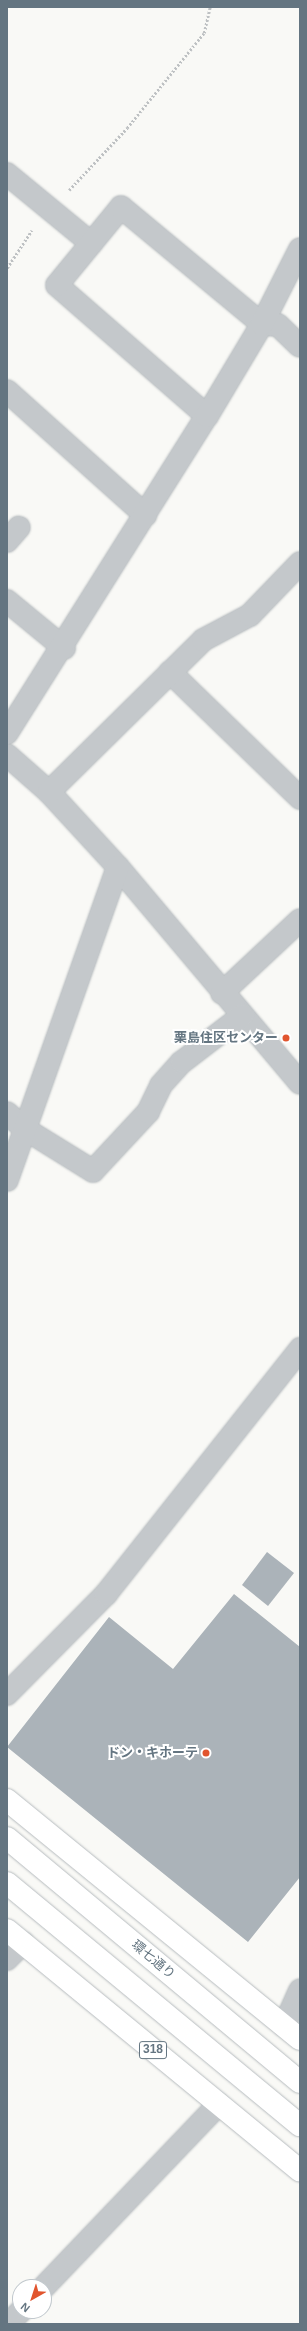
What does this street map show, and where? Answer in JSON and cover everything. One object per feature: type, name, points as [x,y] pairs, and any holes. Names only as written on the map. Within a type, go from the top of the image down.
[{"type":"main road","points":[[7,1800],[292,2032]]},
{"type":"main road","name":"環七通り","points":[[7,1838],[300,2082]]},
{"type":"main road","name":"318","points":[[7,1883],[300,2125]]},
{"type":"main road","name":"318","points":[[15,1936],[300,2171]]},
{"type":"street","points":[[7,174],[91,243]]},
{"type":"street","points":[[207,416],[56,285],[121,207],[262,324],[278,325],[300,346]]},
{"type":"street","points":[[7,733],[64,648],[207,416],[262,324],[300,249]]},
{"type":"street","points":[[7,391],[145,515]]},
{"type":"street","points":[[49,792],[203,640],[250,615],[300,563]]},
{"type":"street","points":[[7,601],[64,648]]},
{"type":"street","points":[[170,672],[300,798]]},
{"type":"street","points":[[9,762],[49,792],[118,867],[222,993],[300,1083]]},
{"type":"street","points":[[7,1180],[118,867]]},
{"type":"street","points":[[222,993],[300,920]]},
{"type":"street","points":[[7,1113],[26,1129],[93,1171],[148,1112],[161,1085],[182,1062],[242,1016]]},
{"type":"street","points":[[7,1694],[106,1594],[300,1349]]},
{"type":"street","points":[[7,1959],[15,1936]]},
{"type":"street","points":[[292,2032],[300,1990]]},
{"type":"street","points":[[52,2279],[219,2104]]},
{"type":"path","points":[[7,268],[23,240],[127,128],[204,33],[210,7]]},
{"type":"building","points":[[267,1552],[294,1573],[268,1606],[242,1585]]},
{"type":"building","points":[[234,1594],[300,1647],[300,1877],[248,1942],[7,1747],[109,1617],[173,1669]]},
{"type":"place","name":"栗島住区センター","points":[[286,1038]]},
{"type":"place","name":"ドン・キホーテ","points":[[206,1753]]}]
